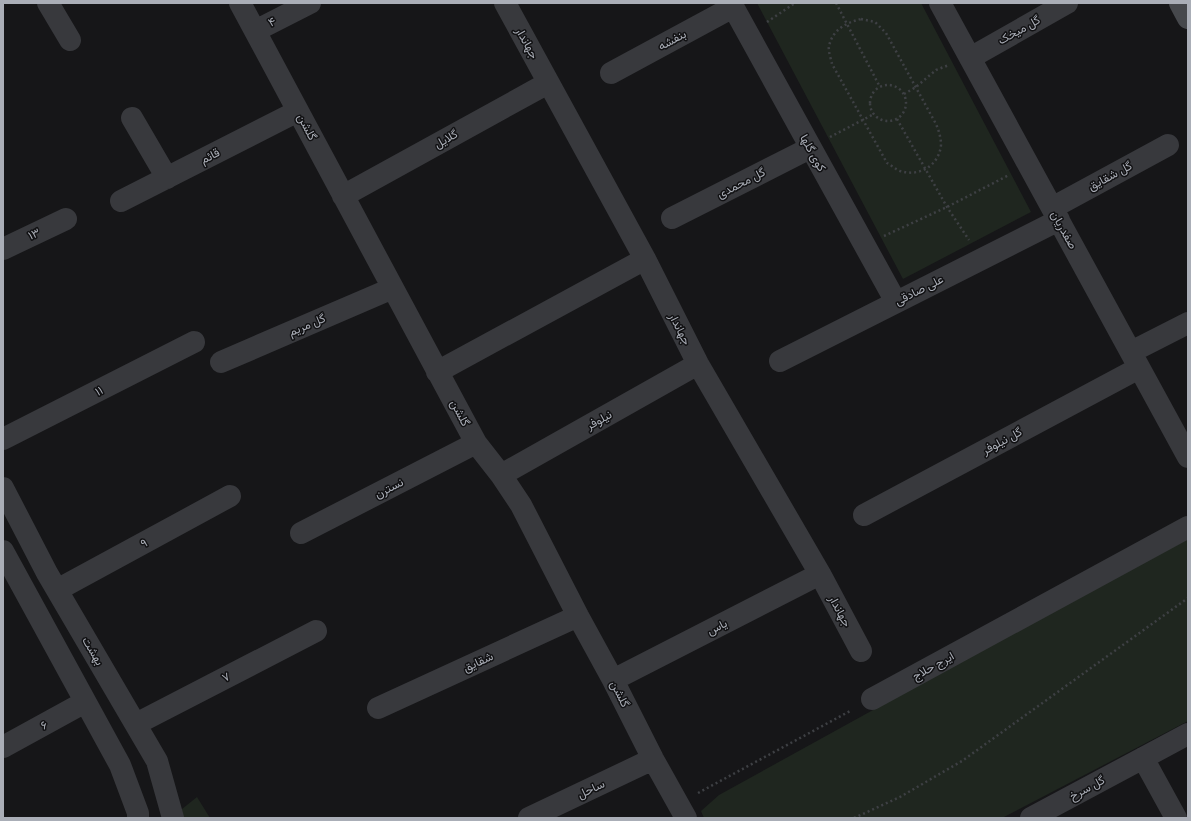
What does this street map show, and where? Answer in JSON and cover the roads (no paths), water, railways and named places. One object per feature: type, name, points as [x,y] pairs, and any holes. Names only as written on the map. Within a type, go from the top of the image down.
[{"type":"main road","points":[[1180,3],[1188,18]]},
{"type":"street","points":[[48,3],[70,40]]},
{"type":"street","name":"گلشن","points":[[240,3],[476,443],[501,475],[521,505],[653,759],[682,811]]},
{"type":"street","name":"۴","points":[[255,31],[310,3]]},
{"type":"street","name":"جهاندار","points":[[505,3],[645,259],[698,364],[820,574],[861,651]]},
{"type":"street","name":"صفدریان","points":[[940,3],[1188,457]]},
{"type":"street","name":"گل میخک","points":[[970,58],[1067,3]]},
{"type":"street","name":"کوی گلها","points":[[732,5],[896,302]]},
{"type":"street","name":"بنفشه","points":[[611,73],[732,5]]},
{"type":"street","name":"گلایل","points":[[343,196],[548,83]]},
{"type":"street","name":"قائم","points":[[121,201],[298,111]]},
{"type":"street","points":[[132,118],[167,178]]},
{"type":"street","name":"گل شقایق","points":[[1055,214],[1168,145]]},
{"type":"street","name":"گل محمدی","points":[[672,218],[810,148]]},
{"type":"street","name":"علی صادقی","points":[[780,361],[982,259],[1055,214]]},
{"type":"street","name":"۱۳","points":[[3,249],[66,220]]},
{"type":"street","points":[[437,372],[645,259]]},
{"type":"street","name":"گل مریم","points":[[221,362],[393,288]]},
{"type":"street","name":"گل نیلوفر","points":[[864,515],[1135,360],[1188,323]]},
{"type":"street","name":"۱۱","points":[[3,439],[194,342]]},
{"type":"street","name":"نیلوفر","points":[[501,475],[698,364]]},
{"type":"street","name":"نسترن","points":[[302,533],[476,443]]},
{"type":"street","name":"بهشت","points":[[3,488],[57,590],[157,761],[173,818]]},
{"type":"street","name":"۹","points":[[57,590],[230,496]]},
{"type":"street","name":"ایرج حلاج","points":[[872,699],[1188,527]]},
{"type":"street","points":[[3,553],[120,765],[138,813],[138,818]]},
{"type":"street","name":"یاس","points":[[613,680],[820,574]]},
{"type":"street","name":"شقایق","points":[[378,708],[578,616]]},
{"type":"street","name":"۷","points":[[136,724],[316,630]]},
{"type":"street","name":"۶","points":[[3,747],[85,702]]},
{"type":"street","name":"گل سرخ","points":[[1031,818],[1188,734]]},
{"type":"street","points":[[1143,758],[1176,818]]},
{"type":"street","name":"ساحل","points":[[529,818],[653,759]]}]
